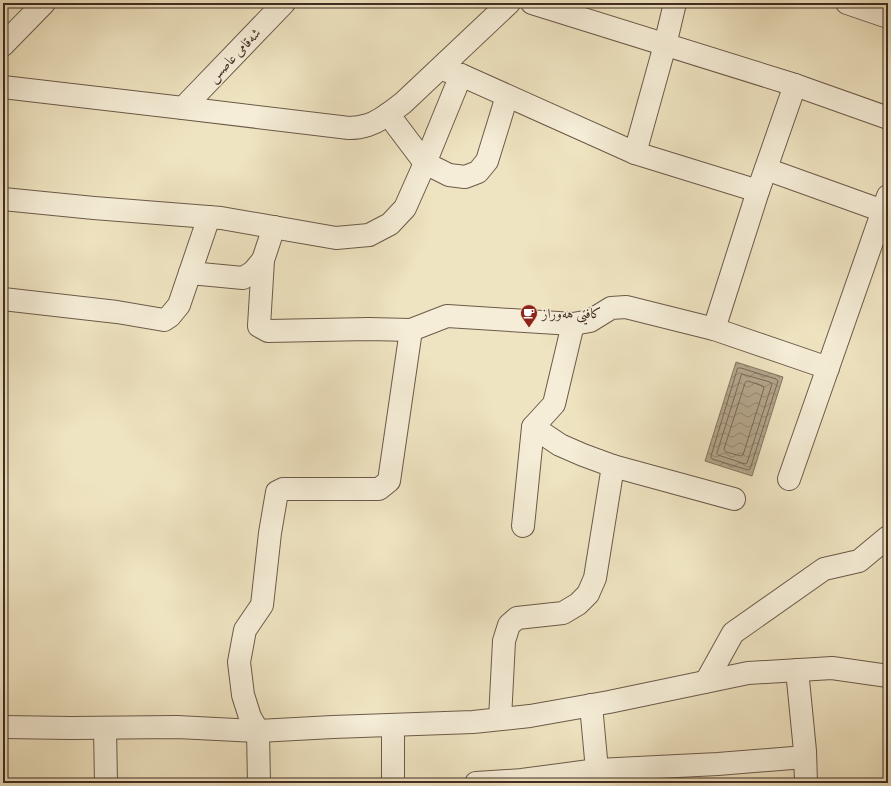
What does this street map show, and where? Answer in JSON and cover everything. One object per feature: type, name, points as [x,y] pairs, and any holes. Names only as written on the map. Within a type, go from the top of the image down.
[{"type":"street","points":[[3,45],[44,3]]},
{"type":"street","name":"شه‌قامی عاصس","points":[[183,108],[284,3]]},
{"type":"street","points":[[3,88],[349,128],[368,125],[388,114],[403,103],[509,3]]},
{"type":"street","points":[[532,3],[795,85],[888,118]]},
{"type":"street","points":[[635,153],[675,3]]},
{"type":"street","points":[[847,3],[886,12]]},
{"type":"street","points":[[439,69],[461,76],[635,153],[758,191]]},
{"type":"street","points":[[3,198],[94,208],[221,218],[336,238],[369,235],[390,224],[405,208],[461,76]]},
{"type":"street","points":[[714,329],[758,191],[795,85]]},
{"type":"street","points":[[388,114],[425,163],[449,175],[465,177],[478,172],[487,161],[507,96]]},
{"type":"street","points":[[766,169],[885,203],[789,479]]},
{"type":"street","points":[[3,299],[117,312],[164,320],[170,316],[179,305],[209,217]]},
{"type":"street","points":[[274,227],[263,260],[259,326],[268,331],[369,329],[411,330],[447,316],[572,324],[590,321],[611,308],[626,307],[714,329],[828,368]]},
{"type":"street","points":[[190,273],[243,278],[253,272],[263,260]]},
{"type":"street","points":[[523,526],[533,427],[554,404],[572,324]]},
{"type":"street","points":[[259,783],[258,731],[250,717],[243,694],[238,662],[245,630],[262,605],[270,533],[277,492],[283,489],[379,489],[389,481],[411,330]]},
{"type":"street","points":[[533,427],[560,445],[582,456],[734,499]]},
{"type":"street","points":[[500,719],[504,641],[509,624],[517,618],[563,613],[578,604],[588,594],[595,578],[613,466]]},
{"type":"street","points":[[704,682],[708,678],[733,633],[824,569],[859,561],[888,537]]},
{"type":"street","points":[[3,726],[71,728],[177,727],[258,731],[473,722],[530,716],[748,673],[832,668],[888,676]]},
{"type":"street","points":[[796,670],[805,758],[806,783]]},
{"type":"street","points":[[591,705],[597,770]]},
{"type":"street","points":[[393,725],[393,783]]},
{"type":"street","points":[[105,728],[106,783]]},
{"type":"street","points":[[476,783],[539,780],[597,770],[805,758]]},
{"type":"water","points":[[736,362],[783,377],[752,476],[705,461]]},
{"type":"place","name":"کافێی هەوراز","points":[[529,328]]}]
